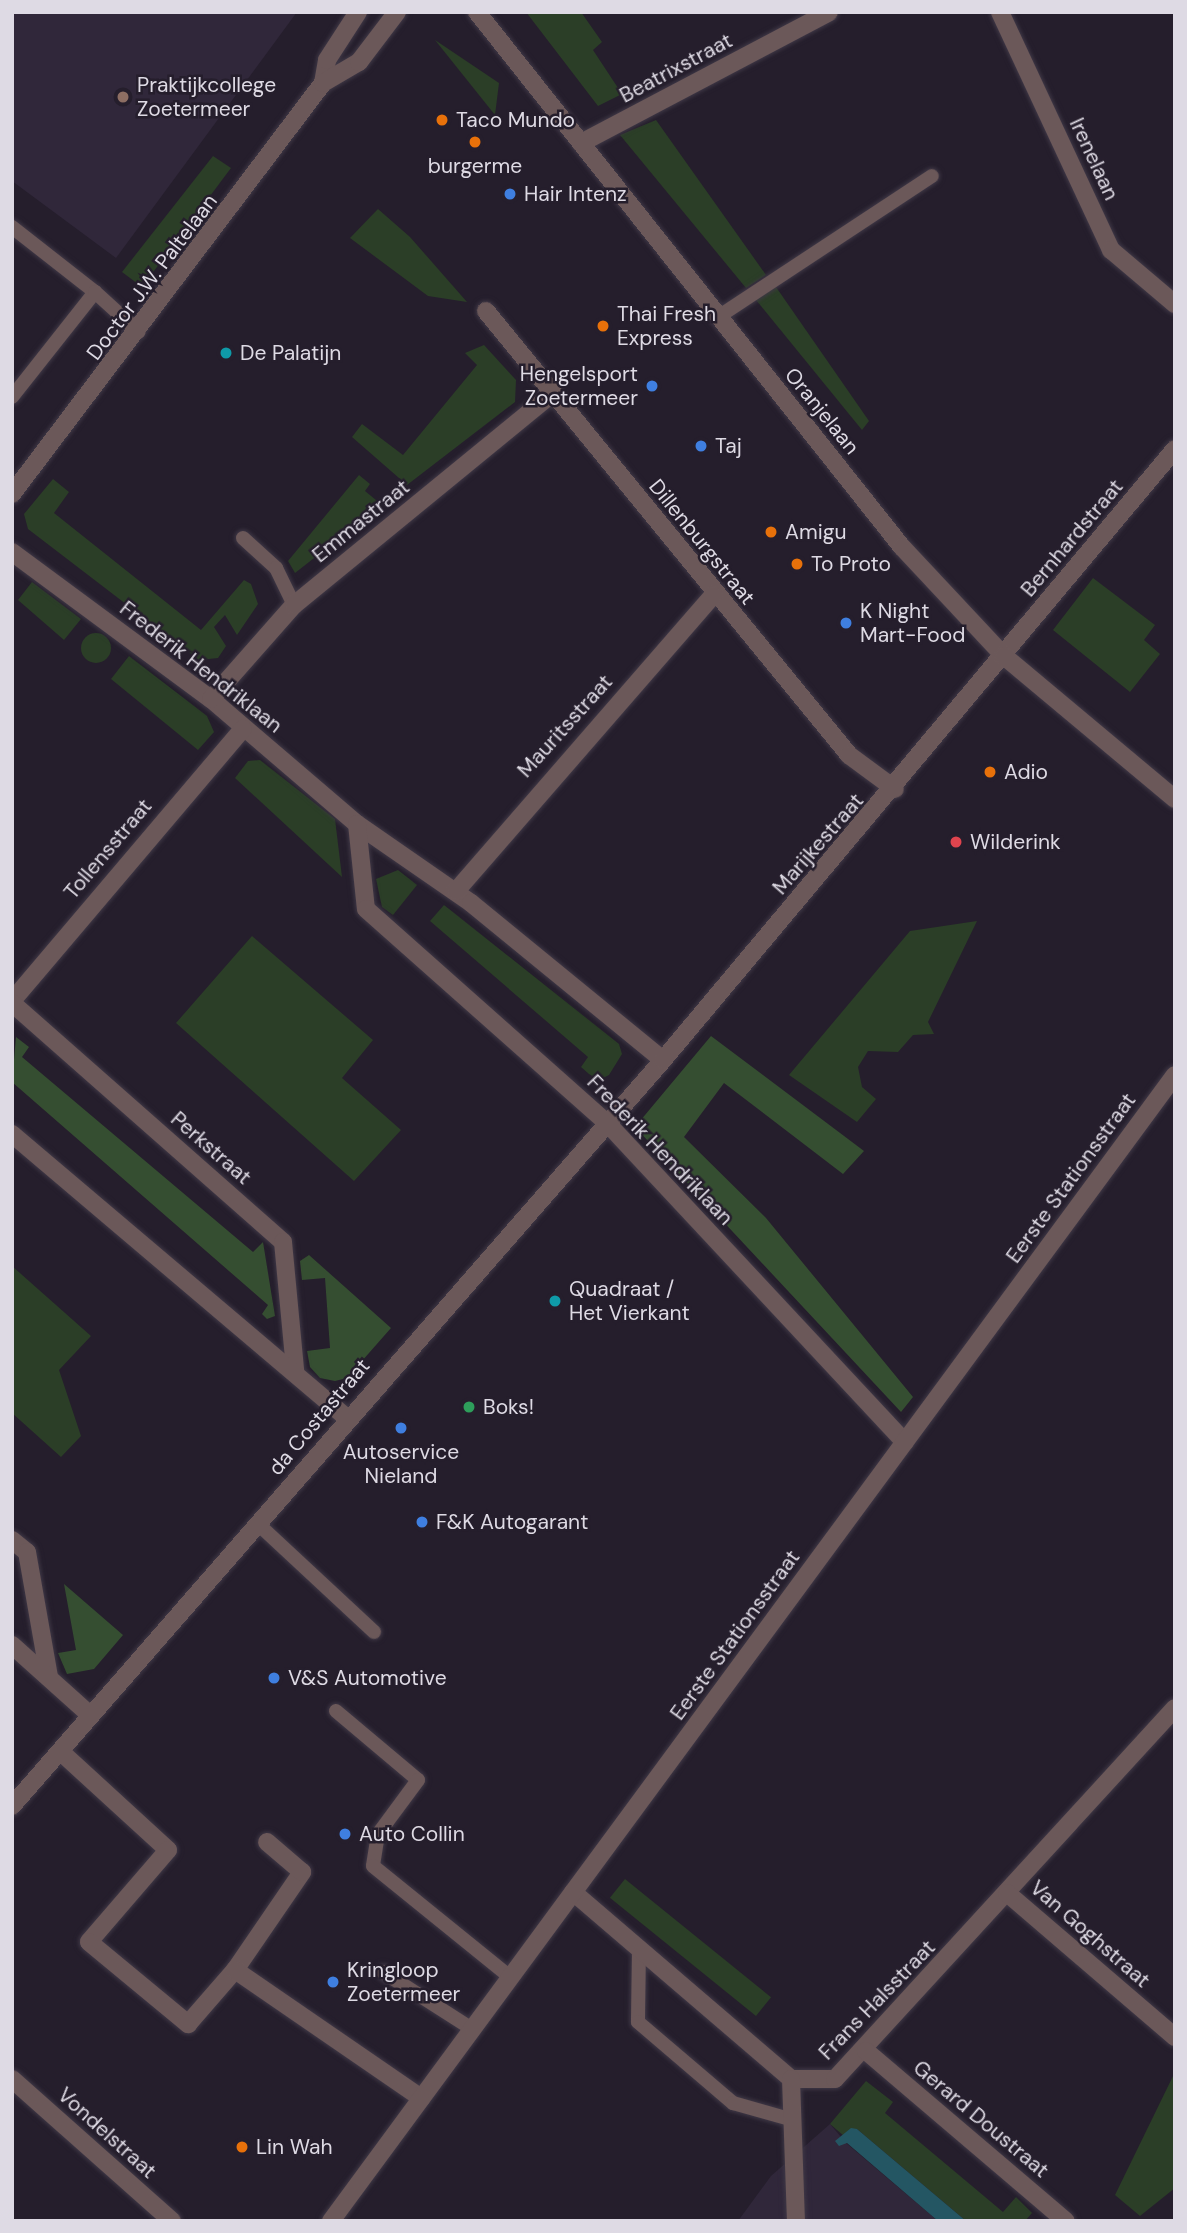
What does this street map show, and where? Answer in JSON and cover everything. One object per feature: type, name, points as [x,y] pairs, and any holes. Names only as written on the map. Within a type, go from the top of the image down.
[{"type":"street","name":"Doctor J.W. Paltelaan","points":[[323,83],[327,60],[358,12]]},
{"type":"street","name":"Doctor J.W. Paltelaan","points":[[12,494],[139,331],[323,83],[359,62],[397,12]]},
{"type":"street","name":"Oranjelaan","points":[[477,12],[902,547],[1004,656],[1175,799]]},
{"type":"street","name":"Beatrixstraat","points":[[581,143],[829,12]]},
{"type":"street","name":"Irenelaan","points":[[1000,12],[1111,250],[1175,304]]},
{"type":"street","name":"Dillenburgstraat","points":[[486,311],[713,594],[849,755],[895,789]]},
{"type":"street","name":"Emmastraat","points":[[211,699],[294,605],[553,393]]},
{"type":"street","name":"Bernhardstraat","points":[[1004,656],[1175,449]]},
{"type":"street","name":"Frederik Hendriklaan","points":[[13,553],[211,699],[357,824],[456,891],[663,1060]]},
{"type":"street","name":"Mauritsstraat","points":[[456,891],[713,594]]},
{"type":"street","name":"Marijkestraat","points":[[663,1060],[895,789],[1004,656]]},
{"type":"street","name":"Tollensstraat","points":[[12,1002],[243,729]]},
{"type":"street","name":"Frederik Hendriklaan","points":[[357,824],[366,909],[608,1124],[905,1442]]},
{"type":"street","name":"Perkstraat","points":[[12,1002],[284,1242],[295,1370]]},
{"type":"street","name":"da Costastraat","points":[[12,1806],[259,1525],[347,1418],[663,1060]]},
{"type":"street","name":"Eerste Stationsstraat","points":[[331,2221],[1175,1075]]},
{"type":"street","points":[[12,1134],[295,1370],[347,1418]]},
{"type":"street","points":[[12,1540],[27,1552],[49,1677]]},
{"type":"street","points":[[12,1645],[91,1716]]},
{"type":"street","name":"Frans Halsstraat","points":[[791,2079],[835,2079],[866,2051],[1175,1708]]},
{"type":"street","points":[[61,1752],[168,1850],[89,1942],[188,2024],[234,1970],[302,1872],[267,1842]]},
{"type":"street","points":[[573,1892],[791,2079],[796,2221]]},
{"type":"street","name":"Van Goghstraat","points":[[1007,1893],[1175,2037]]},
{"type":"street","points":[[234,1970],[421,2098]]},
{"type":"street","name":"Gerard Doustraat","points":[[866,2051],[1066,2221]]},
{"type":"street","name":"Vondelstraat","points":[[12,2079],[172,2221]]},
{"type":"lane","points":[[718,317],[932,176]]},
{"type":"lane","points":[[12,227],[95,292],[139,331]]},
{"type":"lane","points":[[12,397],[95,292]]},
{"type":"lane","points":[[243,538],[276,568],[294,605]]},
{"type":"lane","points":[[259,1525],[374,1632]]},
{"type":"lane","points":[[336,1711],[418,1780],[378,1834],[373,1866],[510,1977]]},
{"type":"lane","points":[[639,1948],[638,2022],[733,2103],[793,2120]]},
{"type":"lane","points":[[383,1972],[472,2029]]},
{"type":"shaded area","name":"Praktijkcollege Zoetermeer","points":[[12,12],[297,12],[116,258],[12,181]]},
{"type":"shaded area","points":[[830,2124],[846,2143],[938,2221],[738,2221],[771,2176]]},
{"type":"green space","points":[[526,12],[581,12],[602,42],[593,50],[622,94],[598,106]]},
{"type":"green space","points":[[435,40],[499,83],[495,115]]},
{"type":"green space","points":[[656,120],[766,275],[746,288],[620,135]]},
{"type":"green space","points":[[213,156],[231,168],[142,287],[122,272]]},
{"type":"green space","points":[[378,209],[410,237],[467,302],[428,296],[350,238]]},
{"type":"green space","points":[[776,287],[869,421],[862,430],[756,300]]},
{"type":"green space","points":[[484,345],[516,380],[515,402],[407,485],[352,437],[362,424],[403,455],[477,365],[465,353]]},
{"type":"green space","points":[[359,475],[370,484],[365,491],[382,505],[295,573],[288,561]]},
{"type":"green space","points":[[53,479],[69,492],[54,513],[201,630],[244,580],[251,584],[258,604],[237,635],[225,615],[214,627],[226,646],[218,658],[199,660],[28,529],[24,514]]},
{"type":"green space","points":[[1093,578],[1155,625],[1144,640],[1160,654],[1130,692],[1053,630]]},
{"type":"green space","points":[[32,582],[81,619],[64,640],[18,600]]},
{"type":"green space","points":[[96,633],[107,637],[111,648],[107,659],[96,663],[85,659],[81,648],[85,637]]},
{"type":"green space","points":[[129,656],[207,716],[214,732],[198,750],[111,679]]},
{"type":"green space","points":[[260,760],[335,819],[342,877],[235,778],[248,761]]},
{"type":"green space","points":[[398,870],[417,885],[393,915],[382,907],[376,879]]},
{"type":"green space","points":[[444,905],[619,1044],[622,1054],[609,1075],[599,1080],[589,1074],[581,1067],[588,1057],[430,921]]},
{"type":"green space","points":[[977,921],[928,1022],[934,1034],[913,1035],[898,1052],[868,1051],[858,1067],[862,1087],[876,1099],[857,1122],[789,1075],[910,931]]},
{"type":"green space","points":[[252,936],[373,1040],[342,1078],[401,1130],[354,1181],[176,1023]]},
{"type":"green space","points":[[711,1036],[864,1151],[843,1174],[724,1083],[684,1137],[766,1218],[913,1397],[901,1412],[635,1127]]},
{"type":"green space","points":[[16,1037],[29,1047],[22,1057],[253,1252],[263,1242],[275,1316],[267,1319],[262,1314],[268,1305],[12,1082]]},
{"type":"green space","points":[[309,1255],[391,1328],[347,1378],[335,1381],[320,1378],[310,1367],[307,1351],[330,1348],[325,1278],[302,1280],[300,1261]]},
{"type":"green space","points":[[12,1266],[91,1336],[59,1370],[81,1436],[61,1457],[12,1413]]},
{"type":"green space","points":[[64,1584],[123,1635],[94,1669],[67,1674],[58,1653],[76,1650]]},
{"type":"green space","points":[[625,1879],[771,1997],[756,2016],[610,1898]]},
{"type":"green space","points":[[1175,2072],[1175,2188],[1140,2216],[1115,2195]]},
{"type":"green space","points":[[866,2081],[893,2102],[885,2113],[1003,2212],[1016,2197],[1032,2213],[1025,2221],[966,2221],[857,2129],[844,2136],[830,2124]]},
{"type":"water","points":[[851,2128],[857,2129],[966,2221],[938,2221],[847,2143],[839,2146],[835,2141]]},
{"type":"place","name":"Praktijkcollege Zoetermeer","points":[[123,97]]},
{"type":"place","name":"Taco Mundo","points":[[442,120]]},
{"type":"place","name":"burgerme","points":[[475,142]]},
{"type":"place","name":"Hair Intenz","points":[[510,194]]},
{"type":"place","name":"Thai Fresh Express","points":[[603,326]]},
{"type":"place","name":"De Palatijn","points":[[226,353]]},
{"type":"place","name":"Hengelsport Zoetermeer","points":[[652,386]]},
{"type":"place","name":"Taj","points":[[701,446]]},
{"type":"place","name":"Amigu","points":[[771,532]]},
{"type":"place","name":"To Proto","points":[[797,564]]},
{"type":"place","name":"K Night Mart-Food","points":[[846,623]]},
{"type":"place","name":"Adio","points":[[990,772]]},
{"type":"place","name":"Wilderink","points":[[956,842]]},
{"type":"place","name":"Quadraat / Het Vierkant","points":[[555,1301]]},
{"type":"place","name":"Boks!","points":[[469,1407]]},
{"type":"place","name":"Autoservice Nieland","points":[[401,1428]]},
{"type":"place","name":"F&K Autogarant","points":[[422,1522]]},
{"type":"place","name":"V&S Automotive","points":[[274,1678]]},
{"type":"place","name":"Auto Collin","points":[[345,1834]]},
{"type":"place","name":"Kringloop Zoetermeer","points":[[333,1982]]},
{"type":"place","name":"Lin Wah","points":[[242,2147]]}]
